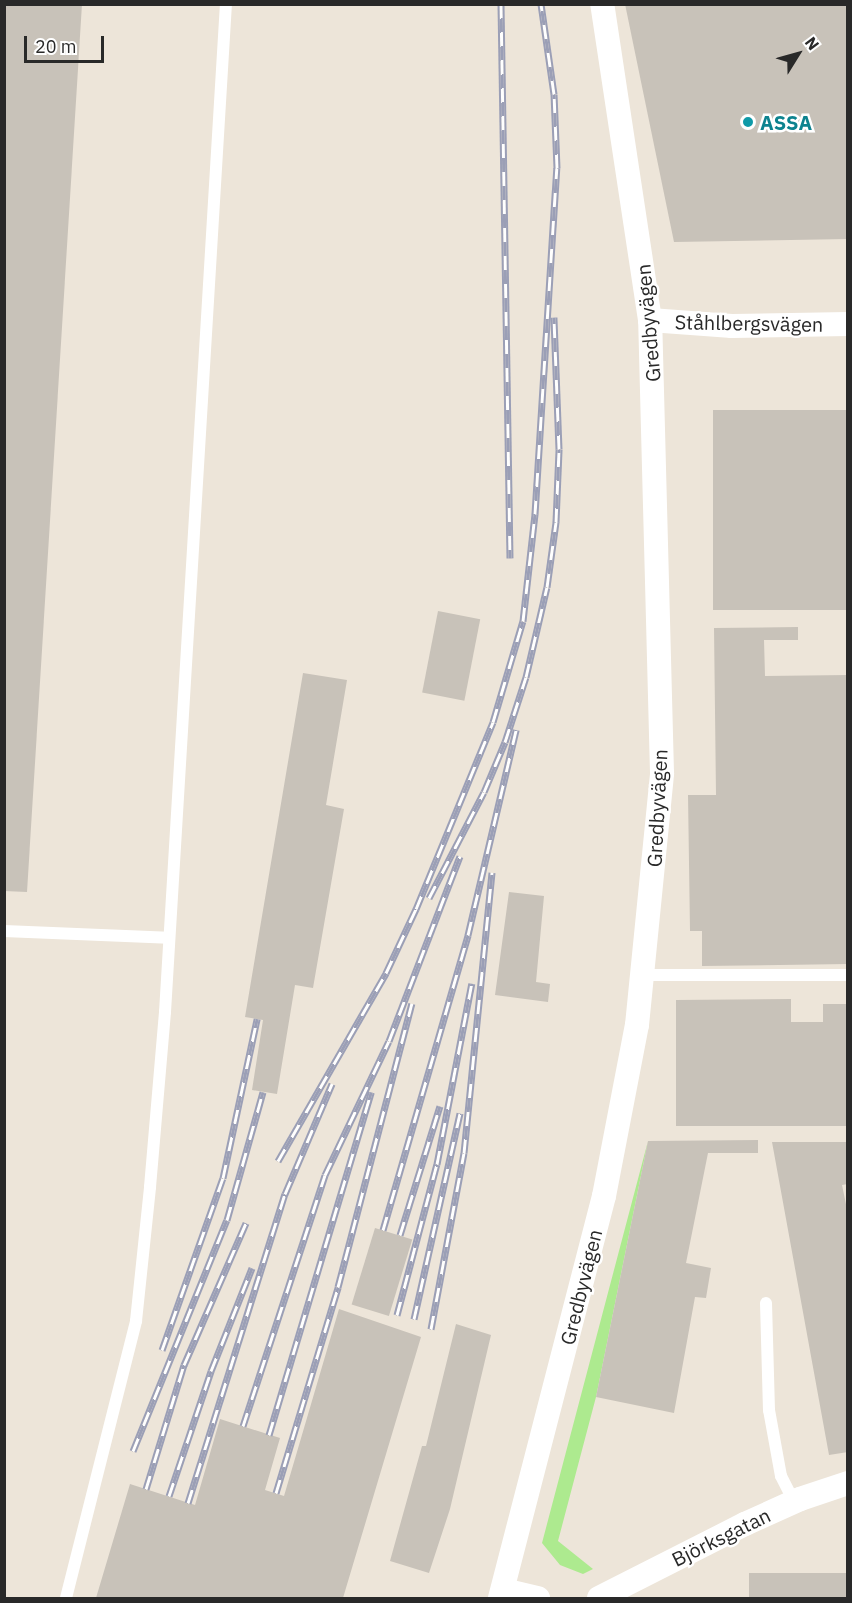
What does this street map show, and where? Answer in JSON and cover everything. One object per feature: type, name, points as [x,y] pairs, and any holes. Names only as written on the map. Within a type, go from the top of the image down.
[{"type":"street","name":"Gredbyvägen","points":[[501,1594],[604,1196],[637,1025],[662,773],[650,320],[602,4]]},
{"type":"street","name":"Ståhlbergsvägen","points":[[650,320],[732,326],[848,324]]},
{"type":"street","name":"Björksgatan","points":[[599,1599],[794,1501],[848,1483]]},
{"type":"street","points":[[501,1594],[538,1599]]},
{"type":"lane","points":[[66,1599],[136,1321],[164,1024],[226,4]]},
{"type":"lane","points":[[4,931],[168,938]]},
{"type":"lane","points":[[642,975],[848,975]]},
{"type":"lane","points":[[766,1303],[769,1410],[781,1476],[794,1501]]},
{"type":"green space","points":[[648,1141],[596,1397],[558,1541],[593,1569],[583,1574],[560,1565],[542,1543]]},
{"type":"building","points":[[4,4],[82,4],[27,892],[4,891]]},
{"type":"building","name":"ASSA","points":[[625,4],[848,4],[848,239],[674,242]]},
{"type":"building","points":[[713,410],[848,410],[848,610],[713,610]]},
{"type":"building","points":[[438,611],[480,619],[464,701],[422,692]]},
{"type":"building","points":[[798,627],[798,640],[764,640],[765,676],[848,675],[848,964],[702,966],[702,931],[690,931],[688,795],[716,795],[714,628]]},
{"type":"building","points":[[303,673],[347,680],[326,805],[344,809],[313,988],[295,985],[277,1094],[252,1090],[263,1020],[245,1017]]},
{"type":"building","points":[[509,892],[544,896],[536,982],[550,984],[548,1002],[495,995]]},
{"type":"building","points":[[791,999],[791,1022],[823,1022],[823,1004],[848,1004],[848,1126],[676,1126],[676,1000]]},
{"type":"building","points":[[758,1140],[758,1153],[708,1153],[686,1263],[711,1268],[706,1298],[695,1297],[674,1413],[596,1397],[648,1141]]},
{"type":"building","points":[[772,1142],[848,1142],[848,1184],[842,1185],[848,1214],[848,1452],[829,1455]]},
{"type":"building","points":[[375,1228],[412,1239],[389,1316],[352,1305]]},
{"type":"building","points":[[339,1309],[421,1337],[343,1598],[96,1598],[130,1484],[195,1505],[220,1419],[280,1438],[265,1490],[284,1496]]},
{"type":"building","points":[[456,1324],[491,1335],[450,1509],[429,1573],[390,1561],[422,1446],[426,1446]]},
{"type":"building","points":[[749,1573],[848,1573],[848,1598],[749,1598]]},
{"type":"railway","points":[[501,4],[510,558]]},
{"type":"railway","points":[[278,1161],[386,973],[416,909],[493,722],[523,621],[535,514],[557,168],[554,94],[541,4]]},
{"type":"railway","points":[[429,898],[484,792],[505,742],[526,677],[547,587],[556,522],[559,449],[554,317]]},
{"type":"railway","points":[[383,1230],[468,935],[516,730]]},
{"type":"railway","points":[[243,1426],[325,1175],[389,1041],[460,856]]},
{"type":"railway","points":[[431,1329],[464,1153],[492,872]]},
{"type":"railway","points":[[397,1315],[437,1164],[472,983]]},
{"type":"railway","points":[[276,1493],[338,1287],[412,1003]]},
{"type":"railway","points":[[162,1350],[223,1178],[257,1019]]},
{"type":"railway","points":[[188,1503],[285,1194],[332,1084]]},
{"type":"railway","points":[[133,1451],[227,1220],[263,1092]]},
{"type":"railway","points":[[269,1435],[371,1092]]},
{"type":"railway","points":[[400,1235],[440,1106]]},
{"type":"railway","points":[[414,1319],[460,1113]]},
{"type":"railway","points":[[146,1489],[184,1365],[246,1223]]},
{"type":"railway","points":[[169,1496],[211,1371],[252,1268]]},
{"type":"place","name":"ASSA","points":[[748,122]]}]
